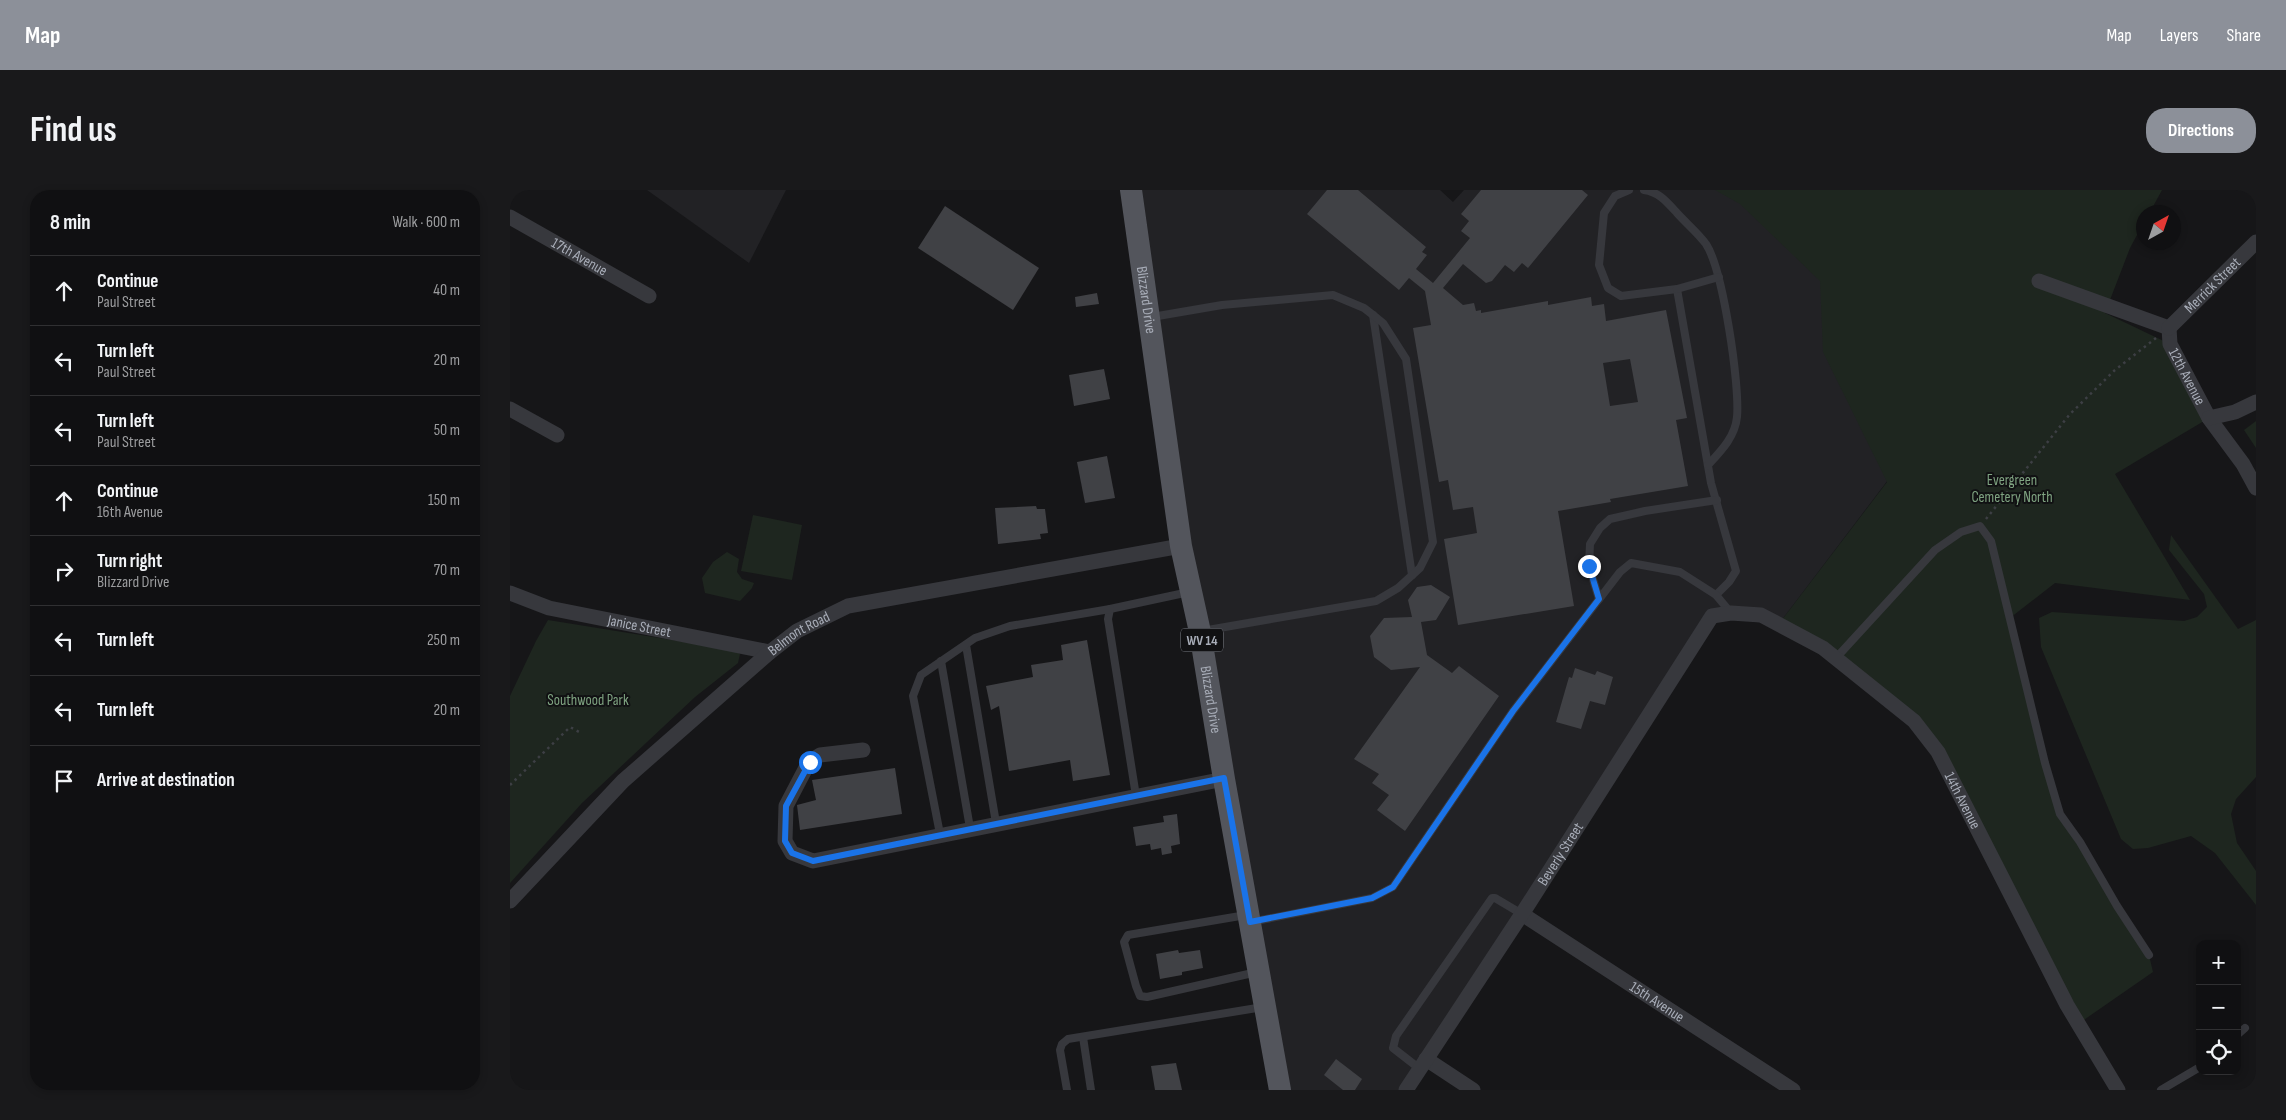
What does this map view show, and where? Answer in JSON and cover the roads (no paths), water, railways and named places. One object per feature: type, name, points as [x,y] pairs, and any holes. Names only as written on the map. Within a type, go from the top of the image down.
[{"type":"main road","name":"Blizzard Drive","points":[[1131,190],[1181,546],[1200,632],[1280,1090]]},
{"type":"street","name":"17th Avenue","points":[[510,217],[649,296]]},
{"type":"street","name":"Merrick Street","points":[[2169,328],[2256,242]]},
{"type":"street","name":"12th Avenue","points":[[2039,281],[2169,328],[2170,344],[2209,418],[2243,464],[2256,488]]},
{"type":"street","points":[[2209,418],[2235,412],[2256,402]]},
{"type":"street","points":[[510,409],[557,435]]},
{"type":"street","name":"Belmont Road","points":[[510,901],[623,781],[770,652],[797,631],[848,606],[1181,546]]},
{"type":"street","name":"Janice Street","points":[[510,592],[549,608],[770,652]]},
{"type":"street","name":"14th Avenue","points":[[1712,616],[1731,613],[1761,615],[1823,648],[1914,721],[1938,752],[2067,1005],[2118,1090]]},
{"type":"street","name":"Beverly Street","points":[[1406,1090],[1522,914],[1712,616]]},
{"type":"street","points":[[863,750],[820,755],[810,762],[786,806],[785,841],[792,853],[813,861],[919,838],[1224,778]]},
{"type":"street","name":"15th Avenue","points":[[1522,914],[1792,1090]]},
{"type":"street","points":[[1423,1064],[1474,1090]]},
{"type":"lane","points":[[1629,190],[1615,196],[1604,213],[1599,265],[1608,288],[1621,296],[1677,289],[1719,277]]},
{"type":"lane","points":[[1644,190],[1654,192],[1666,201],[1706,245],[1719,277],[1733,363],[1737,417],[1729,442],[1708,465]]},
{"type":"lane","points":[[1677,289],[1708,465],[1736,570],[1716,595]]},
{"type":"lane","points":[[1149,318],[1222,305],[1333,295],[1364,308],[1383,323],[1406,358],[1433,542],[1420,568],[1398,588],[1376,601],[1200,632]]},
{"type":"lane","points":[[1373,315],[1412,575]]},
{"type":"lane","points":[[1599,599],[1589,566],[1590,544],[1600,528],[1610,518],[1717,500]]},
{"type":"lane","points":[[1836,658],[1935,550],[1961,532],[1980,526],[1991,541],[2045,763],[2060,814],[2080,842],[2149,956]]},
{"type":"lane","points":[[1259,972],[1148,997],[1140,996],[1124,942],[1128,935],[1249,919],[1372,898],[1393,887],[1513,711],[1620,572],[1631,563],[1680,572],[1716,595],[1731,613]]},
{"type":"lane","points":[[940,834],[913,696],[921,674],[975,638],[1010,626],[1191,591]]},
{"type":"lane","points":[[1110,608],[1108,619],[1136,796]]},
{"type":"lane","points":[[966,645],[996,823]]},
{"type":"lane","points":[[941,661],[970,828]]},
{"type":"lane","points":[[1423,1064],[1393,1048],[1393,1044],[1488,901],[1495,898],[1522,914]]},
{"type":"lane","points":[[1067,1090],[1060,1050],[1062,1044],[1068,1039],[1265,1006]]},
{"type":"lane","points":[[2241,1032],[2246,1028]]},
{"type":"lane","points":[[1083,1037],[1091,1090]]},
{"type":"lane","points":[[2161,1090],[2196,1069]]},
{"type":"park label","name":"Evergreen Cemetery North","points":[[2012,488]]},
{"type":"park label","name":"Southwood Park","points":[[588,700]]}]
